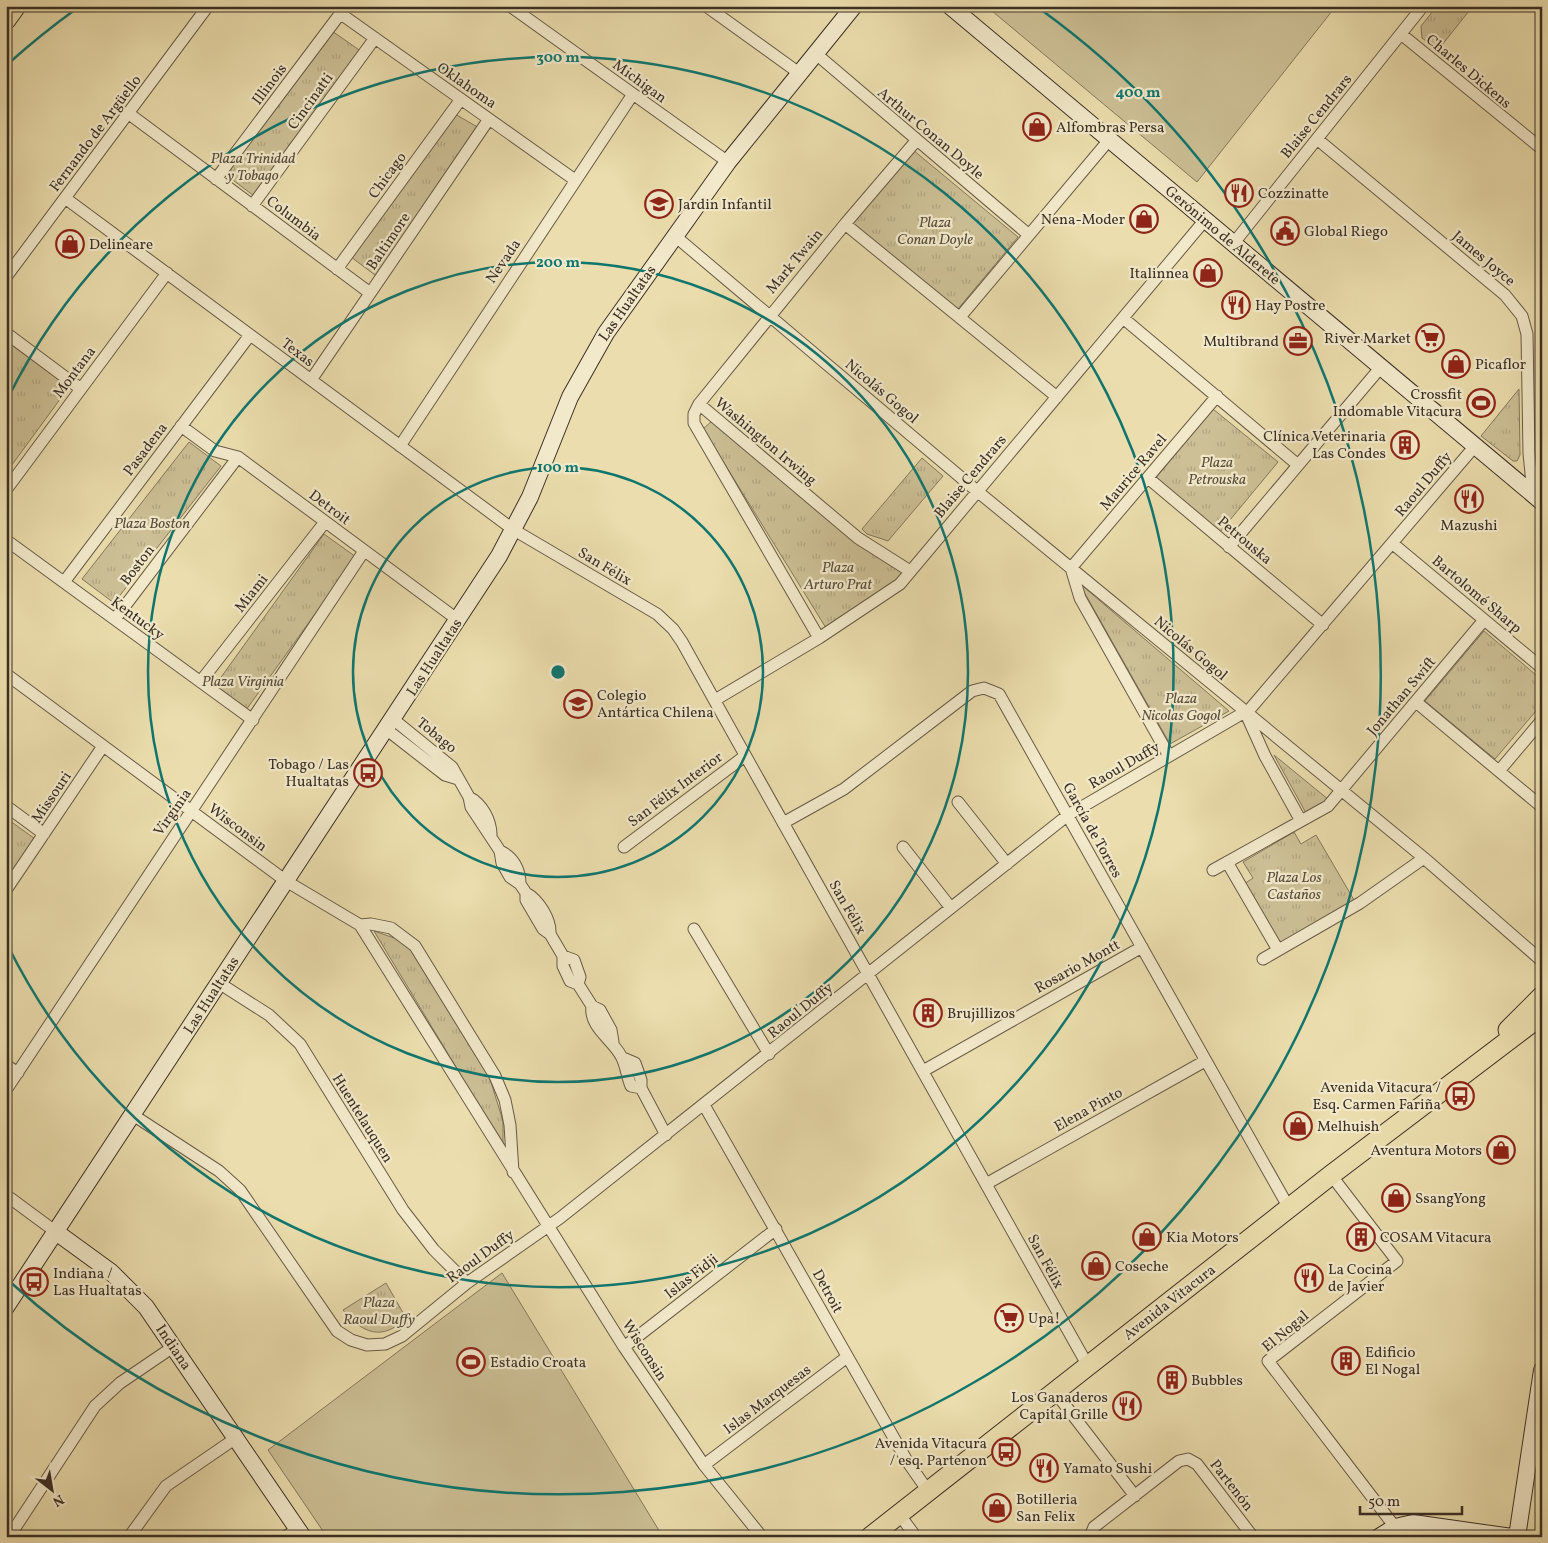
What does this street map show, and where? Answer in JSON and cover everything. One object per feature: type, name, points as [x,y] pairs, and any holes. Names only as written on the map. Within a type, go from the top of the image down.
[{"type":"main road","points":[[6,20],[16,6]]},
{"type":"main road","name":"Avenida Vitacura","points":[[1470,1068],[1542,996]]},
{"type":"main road","name":"Avenida Vitacura","points":[[870,1537],[1288,1208],[1542,1015]]},
{"type":"street","name":"Fernando de Argüello","points":[[6,277],[208,6]]},
{"type":"street","name":"Michigan","points":[[510,6],[728,162]]},
{"type":"street","points":[[706,6],[799,73]]},
{"type":"street","name":"Las Hualtatas","points":[[6,1307],[458,620],[514,530],[540,476],[570,397],[606,333],[728,162],[854,6]]},
{"type":"street","name":"Gerónimo de Alderete","points":[[950,6],[1537,498]]},
{"type":"street","name":"Blaise Cendrars","points":[[1233,244],[1423,6]]},
{"type":"street","name":"Oklahoma","points":[[344,10],[375,38],[575,180]]},
{"type":"street","name":"Illinois","points":[[216,179],[344,10]]},
{"type":"street","name":"Charles Dickens","points":[[1401,34],[1542,149]]},
{"type":"street","name":"Cincinatti","points":[[252,206],[375,38]]},
{"type":"street","name":"Arthur Conan Doyle","points":[[815,54],[1029,236]]},
{"type":"street","name":"Nevada","points":[[400,446],[633,94]]},
{"type":"street","name":"Chicago","points":[[337,269],[461,99]]},
{"type":"street","name":"Columbia","points":[[128,113],[370,293]]},
{"type":"street","name":"Baltimore","points":[[312,380],[488,118]]},
{"type":"street","name":"James Joyce","points":[[1317,139],[1505,295],[1517,308],[1527,334],[1529,453],[1537,498]]},
{"type":"street","points":[[960,317],[1109,140]]},
{"type":"street","name":"Mark Twain","points":[[699,404],[845,224],[916,141]]},
{"type":"street","name":"Texas","points":[[65,198],[514,530]]},
{"type":"street","name":"Blaise Cendrars","points":[[715,700],[819,638],[900,584],[1205,220]]},
{"type":"street","points":[[845,224],[1056,397]]},
{"type":"street","name":"Nicolás Gogol","points":[[675,236],[977,491],[1340,791],[1424,858],[1542,961]]},
{"type":"street","name":"Montana","points":[[6,490],[167,273]]},
{"type":"street","points":[[1123,318],[1298,465]]},
{"type":"street","points":[[6,333],[81,389]]},
{"type":"street","name":"Pasadena","points":[[64,582],[250,335]]},
{"type":"street","points":[[1229,547],[1381,367]]},
{"type":"street","name":"Maurice Ravel","points":[[1071,568],[1217,396]]},
{"type":"street","name":"Washington Irwing","points":[[819,638],[694,423],[694,414],[699,404],[858,538],[910,571]]},
{"type":"street","name":"Detroit","points":[[181,426],[215,451],[238,457],[458,620]]},
{"type":"street","name":"Raoul Duffy","points":[[133,1115],[219,1171],[240,1190],[338,1330],[351,1340],[376,1345],[394,1340],[666,1135],[1068,815],[1245,712],[1262,697],[1475,446]]},
{"type":"street","points":[[1512,477],[1522,468],[1529,453]]},
{"type":"street","name":"Boston","points":[[115,619],[238,457]]},
{"type":"street","name":"Petrouska","points":[[1148,478],[1323,625]]},
{"type":"street","name":"Miami","points":[[201,682],[325,522]]},
{"type":"street","name":"San Félix","points":[[514,530],[657,614],[673,629],[682,642],[1088,1366]]},
{"type":"street","name":"Kentucky","points":[[6,540],[253,720]]},
{"type":"street","name":"Bartolomé Sharp","points":[[1392,543],[1542,668]]},
{"type":"street","name":"Virginia","points":[[6,1090],[364,551]]},
{"type":"street","points":[[1071,568],[1080,598],[1169,756]]},
{"type":"street","name":"Jonathan Swift","points":[[1340,791],[1484,620]]},
{"type":"street","name":"Wisconsin","points":[[6,674],[286,881],[360,925],[373,942],[513,1173],[549,1225],[624,1347],[704,1465],[762,1537]]},
{"type":"street","name":"García de Torres","points":[[783,823],[844,789],[972,690],[984,688],[995,691],[1002,697],[1288,1208]]},
{"type":"street","points":[[1416,702],[1542,806]]},
{"type":"street","name":"Nicolás Gogol","points":[[1245,712],[1265,756],[1301,821]]},
{"type":"street","points":[[1499,771],[1542,720]]},
{"type":"street","name":"Tobago","points":[[390,724],[443,758],[452,767],[469,797],[471,807],[500,851],[502,863],[510,877],[523,889],[526,900],[543,929],[550,934],[563,956],[563,966],[570,981],[578,984],[592,1006],[591,1013],[603,1036],[613,1042],[623,1058],[631,1086],[640,1088],[666,1135]]},
{"type":"street","name":"Missouri","points":[[6,890],[103,746]]},
{"type":"street","name":"San Félix Interior","points":[[624,847],[745,756]]},
{"type":"street","points":[[1213,870],[1328,806],[1340,791]]},
{"type":"street","points":[[958,802],[1007,864]]},
{"type":"street","points":[[6,806],[44,834]]},
{"type":"street","points":[[903,847],[951,908]]},
{"type":"street","points":[[1263,959],[1360,903],[1424,858]]},
{"type":"street","points":[[1227,862],[1278,950]]},
{"type":"street","name":"Wisconsin","points":[[360,925],[381,925],[408,939],[415,946],[470,1035],[495,1076],[505,1100],[510,1125],[513,1173]]},
{"type":"street","points":[[694,929],[769,1054]]},
{"type":"street","name":"Rosario Montt","points":[[922,1071],[1142,947]]},
{"type":"street","name":"Huentelauquen","points":[[219,983],[269,1015],[300,1044],[403,1210],[434,1250],[468,1283]]},
{"type":"street","name":"Elena Pinto","points":[[986,1184],[1205,1061]]},
{"type":"street","points":[[6,1065],[18,1073]]},
{"type":"street","name":"Detroit","points":[[704,1105],[913,1472],[928,1491]]},
{"type":"street","name":"El Nogal","points":[[1331,1175],[1397,1261],[1268,1361],[1395,1526]]},
{"type":"street","name":"Indiana","points":[[6,1195],[125,1284],[146,1306],[236,1438],[295,1534]]},
{"type":"street","name":"Islas Fidji","points":[[624,1347],[776,1229]]},
{"type":"street","points":[[9,1537],[95,1406],[120,1383],[174,1346]]},
{"type":"street","name":"Islas Marquesas","points":[[704,1465],[847,1357]]},
{"type":"street","points":[[1517,1537],[1541,1375]]},
{"type":"street","points":[[1054,1392],[1135,1496]]},
{"type":"street","points":[[129,1537],[166,1486],[236,1438]]},
{"type":"street","name":"Partenón","points":[[1090,1537],[1094,1527],[1179,1461],[1188,1459],[1197,1464],[1253,1537]]},
{"type":"street","points":[[899,1514],[916,1537]]},
{"type":"street","points":[[1379,1537],[1395,1526],[1424,1523],[1512,1537]]},
{"type":"green space","points":[[986,6],[1336,6],[1197,182]]},
{"type":"green space","points":[[1437,6],[1473,6],[1438,50],[1422,38],[1421,26]]},
{"type":"green space","name":"Plaza Trinidad y Tobago","points":[[332,31],[362,52],[254,196],[225,174]]},
{"type":"green space","points":[[455,114],[479,128],[379,278],[351,257]]},
{"type":"green space","name":"Plaza Conan Doyle","points":[[913,150],[1018,237],[957,310],[852,223]]},
{"type":"green space","points":[[6,341],[69,387],[6,473]]},
{"type":"green space","points":[[1519,389],[1520,455],[1517,461],[1513,461],[1481,436]]},
{"type":"green space","name":"Plaza Petrouska","points":[[1213,409],[1278,462],[1220,532],[1155,479]]},
{"type":"green space","name":"Plaza Arturo Prat","points":[[712,421],[906,575],[826,628],[703,429]]},
{"type":"green space","name":"Plaza Boston","points":[[189,442],[221,466],[114,603],[82,579]]},
{"type":"green space","points":[[922,458],[943,476],[888,541],[867,534],[862,529]]},
{"type":"green space","name":"Plaza Virginia","points":[[324,534],[356,557],[246,710],[214,687]]},
{"type":"green space","name":"Plaza Nicolas Gogol","points":[[1079,583],[1229,711],[1170,744]]},
{"type":"green space","points":[[1484,631],[1542,680],[1542,704],[1495,759],[1425,701]]},
{"type":"green space","points":[[1274,755],[1329,800],[1306,813]]},
{"type":"green space","points":[[6,818],[38,841],[6,886]]},
{"type":"green space","name":"Plaza Los Castaños","points":[[1294,832],[1301,844],[1316,835],[1354,900],[1279,944],[1244,884],[1253,878],[1243,862]]},
{"type":"green space","points":[[374,931],[397,939],[410,949],[489,1076],[503,1121],[503,1145]]},
{"type":"green space","name":"Estadio Croata","points":[[502,1273],[663,1537],[327,1537],[268,1450]]},
{"type":"green space","name":"Plaza Raoul Duffy","points":[[386,1283],[406,1318],[397,1325],[389,1330],[373,1332],[357,1324],[343,1310]]},
{"type":"place","name":"Alfombras Persa","points":[[1037,127]]},
{"type":"place","name":"Cozzinatte","points":[[1239,193]]},
{"type":"place","name":"Jardin Infantil","points":[[659,204]]},
{"type":"place","name":"Nena-Moder","points":[[1144,219]]},
{"type":"place","name":"Global Riego","points":[[1285,231]]},
{"type":"place","name":"Delineare","points":[[70,244]]},
{"type":"place","name":"Italinnea","points":[[1208,273]]},
{"type":"place","name":"Hay Postre","points":[[1236,305]]},
{"type":"place","name":"River Market","points":[[1430,338]]},
{"type":"place","name":"Multibrand","points":[[1298,341]]},
{"type":"place","name":"Picaflor","points":[[1456,364]]},
{"type":"place","name":"Crossfit Indomable Vitacura","points":[[1481,403]]},
{"type":"place","name":"Clínica Veterinaria Las Condes","points":[[1405,445]]},
{"type":"place","name":"Mazushi","points":[[1469,499]]},
{"type":"place","name":"Colegio Antártica Chilena","points":[[578,704]]},
{"type":"place","name":"Tobago / Las Hualtatas","points":[[368,773]]},
{"type":"place","name":"Brujillizos","points":[[928,1013]]},
{"type":"place","name":"Avenida Vitacura / Esq. Carmen Fariña","points":[[1460,1096]]},
{"type":"place","name":"Melhuish","points":[[1298,1126]]},
{"type":"place","name":"Aventura Motors","points":[[1501,1150]]},
{"type":"place","name":"SsangYong","points":[[1396,1198]]},
{"type":"place","name":"Kia Motors","points":[[1147,1237]]},
{"type":"place","name":"COSAM Vitacura","points":[[1361,1237]]},
{"type":"place","name":"Coseche","points":[[1096,1266]]},
{"type":"place","name":"La Cocina de Javier","points":[[1309,1278]]},
{"type":"place","name":"Indiana / Las Hualtatas","points":[[34,1282]]},
{"type":"place","name":"Upa!","points":[[1009,1318]]},
{"type":"place","name":"Edificio El Nogal","points":[[1346,1361]]},
{"type":"place","name":"Estadio Croata","points":[[471,1362]]},
{"type":"place","name":"Bubbles","points":[[1172,1380]]},
{"type":"place","name":"Los Ganaderos Capital Grille","points":[[1127,1406]]},
{"type":"place","name":"Avenida Vitacura / esq. Partenon","points":[[1006,1452]]},
{"type":"place","name":"Yamato Sushi","points":[[1044,1468]]},
{"type":"place","name":"Botilleria San Felix","points":[[997,1508]]}]
